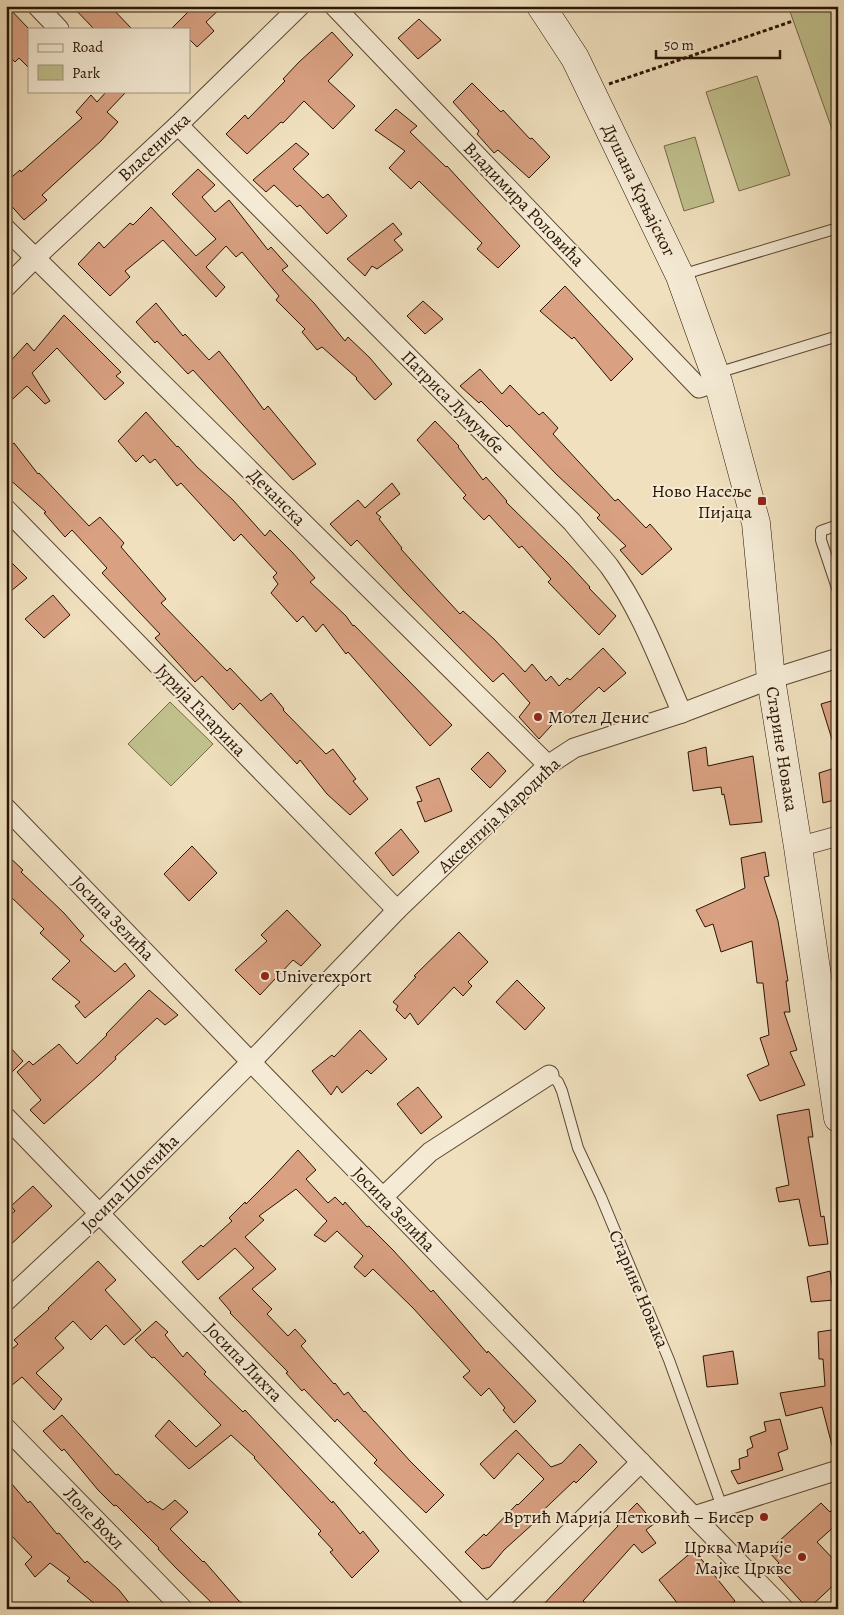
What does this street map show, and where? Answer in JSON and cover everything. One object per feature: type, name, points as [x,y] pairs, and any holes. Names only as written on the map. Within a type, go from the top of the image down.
[{"type":"street","points":[[38,6],[58,28]]},
{"type":"street","name":"Владимира Роловића","points":[[334,6],[699,388],[717,378]]},
{"type":"street","name":"Душана Крњајског","points":[[541,6],[575,58],[680,276],[717,378]]},
{"type":"street","name":"Власеничка","points":[[6,287],[178,125],[297,7]]},
{"type":"street","name":"Патриса Лумумбе","points":[[178,125],[572,522],[609,567],[630,601],[647,633],[682,712]]},
{"type":"street","name":"Дечанска","points":[[6,229],[548,765]]},
{"type":"street","name":"Старине Новака","points":[[717,378],[756,523],[771,679],[838,1118]]},
{"type":"street","name":"Јурија Гагарина","points":[[6,510],[397,910]]},
{"type":"street","name":"Аксентија Мародића","points":[[251,1062],[397,910],[548,765],[574,748],[682,712],[771,679],[838,658]]},
{"type":"street","name":"Јосипа Зелића","points":[[6,808],[784,1609]]},
{"type":"street","points":[[798,847],[838,836]]},
{"type":"street","name":"Јосипа Шокчића","points":[[6,1301],[100,1213],[251,1062]]},
{"type":"street","points":[[383,1197],[430,1152],[549,1075]]},
{"type":"street","name":"Јосипа Лихта","points":[[6,1117],[482,1609]]},
{"type":"street","name":"Лоле Вохл","points":[[6,1428],[182,1609]]},
{"type":"street","points":[[492,1609],[641,1462]]},
{"type":"street","points":[[694,1516],[838,1470]]},
{"type":"lane","points":[[680,276],[838,228]]},
{"type":"lane","points":[[717,378],[838,336]]},
{"type":"lane","points":[[838,525],[820,531],[820,540],[838,591]]},
{"type":"lane","name":"Старине Новака","points":[[549,1075],[558,1082],[562,1091],[578,1148],[601,1197],[669,1360],[722,1507]]},
{"type":"path","points":[[591,90],[794,22]]},
{"type":"green space","points":[[788,6],[838,6],[838,143],[837,143]]},
{"type":"green space","points":[[757,76],[790,175],[739,191],[706,92]]},
{"type":"green space","points":[[695,137],[714,202],[684,211],[664,146]]},
{"type":"green space","points":[[170,702],[213,744],[171,786],[128,744]]},
{"type":"building","points":[[7,6],[28,28],[28,67],[19,58],[15,62],[6,53]]},
{"type":"building","points":[[72,6],[110,6],[131,28],[93,28]]},
{"type":"building","points":[[194,6],[223,6],[206,22],[214,31],[197,47],[190,40],[190,28],[172,28]]},
{"type":"building","points":[[419,19],[441,40],[418,59],[398,38]]},
{"type":"building","points":[[332,32],[353,55],[328,81],[355,106],[333,129],[304,101],[283,123],[281,122],[247,154],[226,134],[245,115],[248,119],[285,81],[283,79],[299,62]]},
{"type":"building","points":[[472,83],[501,112],[503,110],[550,157],[529,178],[498,150],[494,153],[477,134],[479,131],[453,102]]},
{"type":"building","points":[[106,92],[126,92],[107,112],[118,122],[101,141],[42,195],[47,200],[24,220],[6,200],[6,182],[20,170],[21,172],[82,118],[76,112],[91,95],[97,102]]},
{"type":"building","points":[[396,109],[417,126],[410,132],[447,166],[520,246],[498,268],[477,249],[482,243],[419,181],[411,189],[389,168],[405,151],[375,130]]},
{"type":"building","points":[[296,143],[309,154],[293,169],[323,198],[328,194],[347,216],[327,234],[300,205],[297,207],[274,185],[266,192],[253,180]]},
{"type":"building","points":[[198,169],[215,185],[202,197],[215,212],[229,200],[268,250],[271,247],[288,266],[282,270],[314,303],[345,341],[348,337],[370,358],[392,384],[375,400],[357,378],[322,347],[317,350],[302,332],[305,329],[276,300],[279,296],[242,252],[236,257],[226,246],[206,267],[225,287],[216,297],[163,240],[125,271],[130,277],[110,296],[78,264],[99,242],[104,248],[130,223],[133,225],[151,207],[196,256],[216,239],[172,194]]},
{"type":"building","points":[[393,223],[402,234],[394,240],[403,250],[377,269],[372,266],[365,276],[347,259]]},
{"type":"building","points":[[565,286],[633,359],[611,381],[574,337],[572,339],[540,311]]},
{"type":"building","points":[[423,301],[443,319],[425,334],[407,316]]},
{"type":"building","points":[[156,303],[183,336],[185,334],[209,360],[219,351],[264,410],[268,406],[316,464],[293,480],[193,370],[188,374],[157,341],[155,343],[136,322]]},
{"type":"building","points":[[64,315],[121,372],[116,376],[124,383],[105,400],[57,348],[32,373],[50,401],[45,404],[27,386],[6,405],[6,366],[27,343],[34,351]]},
{"type":"building","points":[[480,369],[502,394],[510,385],[539,415],[543,412],[558,428],[553,434],[615,501],[618,499],[646,528],[650,524],[672,549],[642,575],[620,550],[626,546],[597,518],[600,515],[557,475],[509,425],[507,427],[481,401],[479,403],[460,386]]},
{"type":"building","points":[[146,412],[177,447],[233,500],[265,536],[270,530],[292,552],[315,578],[310,582],[346,616],[353,626],[452,725],[430,746],[348,652],[346,654],[323,624],[316,632],[303,616],[297,622],[271,593],[278,584],[273,577],[277,573],[241,534],[234,541],[181,483],[177,486],[155,459],[150,463],[143,455],[136,462],[118,441]]},
{"type":"building","points":[[435,421],[459,446],[483,480],[486,477],[506,502],[568,563],[616,616],[599,635],[548,582],[551,579],[522,546],[519,548],[489,515],[484,520],[463,498],[466,495],[417,440]]},
{"type":"building","points":[[14,443],[38,474],[89,526],[100,517],[124,543],[121,547],[166,599],[161,603],[227,671],[230,668],[261,701],[271,693],[283,710],[326,754],[333,749],[356,779],[353,781],[368,799],[350,815],[327,794],[300,760],[297,764],[240,703],[233,710],[202,676],[195,682],[155,638],[160,634],[102,573],[107,568],[72,530],[65,537],[44,513],[46,512],[6,476],[6,449]]},
{"type":"building","points":[[392,483],[400,494],[376,513],[381,517],[379,519],[401,549],[460,614],[463,611],[494,639],[525,672],[532,664],[546,681],[551,676],[559,686],[567,678],[570,680],[603,648],[626,673],[604,692],[599,687],[567,717],[562,714],[539,739],[519,717],[530,703],[503,673],[493,682],[357,540],[351,546],[330,524],[358,500],[365,508]]},
{"type":"building","points":[[6,557],[27,578],[6,595]]},
{"type":"building","points":[[53,595],[70,615],[44,638],[25,619]]},
{"type":"building","points":[[838,699],[838,749],[835,749],[821,704]]},
{"type":"building","points":[[706,747],[708,766],[753,756],[762,822],[730,825],[721,787],[693,791],[688,752]]},
{"type":"building","points":[[488,752],[506,771],[490,788],[471,769]]},
{"type":"building","points":[[838,767],[838,799],[823,803],[819,773]]},
{"type":"building","points":[[439,778],[452,811],[425,822],[417,802],[422,801],[416,787]]},
{"type":"building","points":[[401,829],[419,852],[393,876],[375,853]]},
{"type":"building","points":[[192,846],[217,873],[189,901],[164,874]]},
{"type":"building","points":[[765,852],[769,876],[764,877],[778,921],[788,981],[786,981],[790,1012],[784,1012],[797,1050],[790,1052],[805,1085],[760,1101],[747,1075],[769,1065],[760,1038],[769,1035],[763,983],[757,983],[752,941],[721,952],[713,924],[705,927],[696,910],[745,888],[741,858]]},
{"type":"building","points":[[6,854],[23,870],[21,872],[64,913],[84,936],[80,940],[115,972],[125,963],[135,976],[85,1018],[75,1006],[80,1002],[52,979],[70,961],[40,933],[44,929],[6,892]]},
{"type":"building","points":[[287,910],[321,945],[301,966],[293,960],[260,995],[235,970],[267,941],[261,935]]},
{"type":"building","points":[[459,932],[488,962],[468,982],[472,986],[463,996],[454,987],[418,1025],[410,1013],[405,1019],[396,1010],[398,1006],[393,1002],[416,977],[414,976]]},
{"type":"building","points":[[517,980],[545,1008],[525,1030],[496,1002]]},
{"type":"building","points":[[149,990],[178,1015],[165,1025],[157,1018],[115,1057],[116,1059],[98,1076],[44,1124],[30,1110],[41,1100],[17,1072],[29,1061],[33,1065],[59,1044],[77,1064]]},
{"type":"building","points":[[360,1030],[387,1059],[371,1074],[367,1070],[342,1093],[337,1086],[331,1095],[312,1071],[332,1055],[334,1057]]},
{"type":"building","points":[[6,1043],[23,1061],[6,1078]]},
{"type":"building","points":[[418,1087],[442,1117],[421,1134],[397,1104]]},
{"type":"building","points":[[809,1109],[813,1137],[808,1137],[821,1217],[824,1216],[828,1244],[809,1246],[799,1199],[779,1202],[776,1188],[789,1185],[777,1115]]},
{"type":"building","points":[[298,1150],[316,1170],[306,1179],[328,1203],[335,1197],[343,1205],[345,1202],[367,1227],[369,1226],[393,1250],[431,1292],[433,1290],[487,1353],[488,1351],[536,1401],[514,1423],[489,1388],[481,1396],[463,1377],[470,1371],[413,1308],[373,1269],[365,1277],[354,1267],[363,1256],[337,1231],[325,1242],[314,1235],[327,1221],[296,1189],[259,1216],[264,1220],[245,1237],[276,1269],[252,1289],[272,1309],[267,1314],[288,1336],[295,1329],[306,1341],[301,1346],[334,1384],[344,1395],[348,1392],[364,1412],[444,1495],[426,1513],[374,1463],[377,1460],[337,1419],[335,1422],[304,1389],[302,1391],[286,1373],[288,1372],[230,1313],[219,1298],[254,1268],[235,1248],[198,1280],[182,1262],[201,1245],[203,1247],[232,1221],[229,1218],[245,1202],[246,1204]]},
{"type":"building","points":[[33,1186],[52,1206],[6,1249],[6,1218],[15,1211],[11,1206]]},
{"type":"building","points":[[98,1261],[116,1280],[105,1290],[141,1330],[124,1345],[106,1325],[91,1340],[73,1321],[55,1338],[64,1348],[36,1373],[62,1399],[54,1410],[22,1377],[6,1390],[6,1354],[18,1344],[14,1340]]},
{"type":"building","points":[[830,1271],[834,1300],[811,1302],[807,1277]]},
{"type":"building","points":[[156,1321],[168,1332],[165,1335],[183,1357],[187,1352],[206,1372],[204,1374],[243,1412],[245,1410],[332,1503],[333,1501],[360,1534],[363,1531],[379,1551],[352,1578],[330,1552],[333,1550],[318,1534],[321,1531],[255,1457],[231,1435],[189,1469],[155,1436],[169,1420],[196,1447],[221,1425],[135,1340]]},
{"type":"building","points":[[838,1329],[838,1448],[833,1449],[822,1407],[786,1416],[780,1393],[825,1386],[823,1359],[819,1359],[818,1332]]},
{"type":"building","points":[[733,1351],[738,1384],[707,1387],[703,1356]]},
{"type":"building","points":[[62,1415],[116,1475],[118,1474],[148,1503],[150,1501],[163,1510],[175,1500],[188,1512],[170,1529],[204,1561],[238,1600],[249,1609],[218,1609],[116,1505],[114,1506],[98,1490],[64,1449],[62,1451],[43,1431]]},
{"type":"building","points":[[780,1419],[788,1449],[778,1453],[783,1470],[738,1484],[731,1471],[740,1469],[739,1459],[748,1456],[747,1450],[753,1447],[750,1437],[766,1431],[764,1422]]},
{"type":"building","points":[[516,1430],[551,1467],[562,1463],[580,1444],[597,1462],[533,1520],[535,1522],[504,1550],[490,1567],[482,1569],[465,1552],[484,1534],[486,1536],[544,1479],[518,1453],[494,1479],[480,1464]]},
{"type":"building","points":[[6,1477],[85,1563],[87,1561],[119,1590],[134,1609],[101,1609],[67,1581],[70,1578],[50,1563],[35,1577],[25,1564],[32,1557],[6,1530]]},
{"type":"building","points":[[637,1503],[655,1523],[646,1530],[656,1543],[642,1553],[634,1544],[583,1601],[592,1609],[539,1609],[618,1526],[616,1524]]},
{"type":"building","name":"Црква Марије Мајке Цркве","points":[[821,1503],[830,1512],[838,1505],[838,1523],[817,1542],[838,1564],[838,1581],[808,1609],[772,1569],[779,1563],[768,1551]]},
{"type":"building","points":[[694,1550],[735,1601],[726,1609],[682,1609],[659,1580]]},
{"type":"place","name":"Ново Насеље Пијаца","points":[[762,501]]},
{"type":"place","name":"Мотел Денис","points":[[538,717]]},
{"type":"place","name":"Univerexport","points":[[265,976]]},
{"type":"place","name":"Вртић Марија Петковић – Бисер","points":[[764,1517]]},
{"type":"place","name":"Црква Марије Мајке Цркве","points":[[802,1557]]}]
